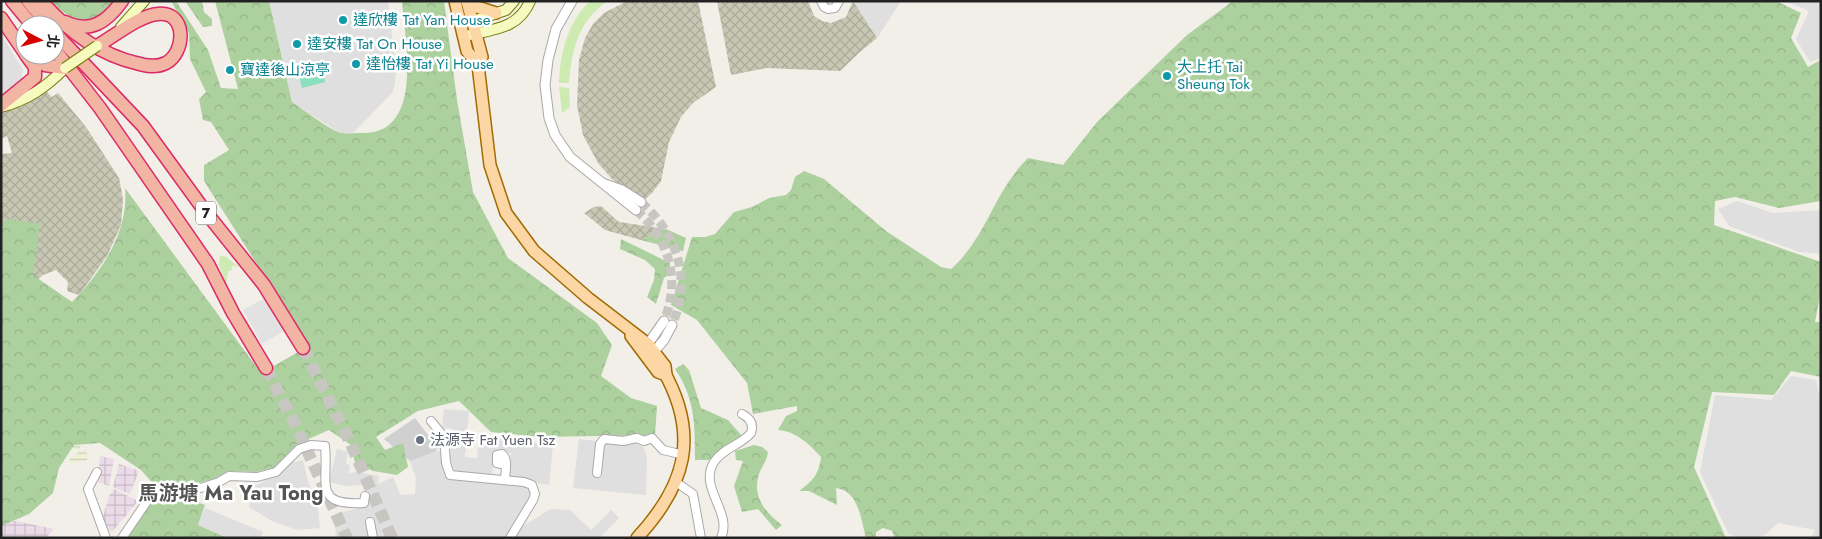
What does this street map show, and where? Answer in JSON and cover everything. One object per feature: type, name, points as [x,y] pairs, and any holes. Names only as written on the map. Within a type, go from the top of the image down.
[{"type":"highway","points":[[12,1],[24,15]]},
{"type":"highway","points":[[28,1],[45,15]]},
{"type":"highway","points":[[40,1],[48,15]]},
{"type":"highway","points":[[65,24],[90,27],[103,22],[122,1]]},
{"type":"highway","points":[[65,28],[105,52],[140,64],[153,66],[164,64],[179,49],[180,28],[175,20],[166,14],[156,14],[144,18],[97,46]]},
{"type":"highway","points":[[1,18],[15,38]]},
{"type":"highway","name":"7","points":[[65,44],[143,126],[204,210],[264,285],[303,348]]},
{"type":"highway","name":"7","points":[[65,64],[208,264],[233,314],[266,368]]},
{"type":"highway","points":[[1,106],[35,77],[33,65]]},
{"type":"highway","points":[[44,65],[70,71]]},
{"type":"main road","points":[[1,106],[20,101],[70,71],[124,24],[144,1]]},
{"type":"main road","points":[[455,1],[482,57],[475,60],[490,165],[506,213],[534,251],[630,332],[637,334],[650,349],[666,375],[682,418],[684,455],[676,482],[663,507],[637,538]]},
{"type":"main road","points":[[467,1],[473,21],[470,35]]},
{"type":"main road","points":[[467,1],[477,7],[496,13]]},
{"type":"main road","points":[[473,21],[506,10],[514,1]]},
{"type":"main road","points":[[470,35],[515,22],[522,16],[530,1]]},
{"type":"street","points":[[572,1],[560,20],[551,43],[546,73],[546,108],[552,128],[565,151],[575,162],[602,183],[622,190],[638,206]]},
{"type":"street","points":[[821,1],[824,7],[830,9],[837,6],[839,1]]},
{"type":"street","points":[[650,349],[668,323],[650,349]]},
{"type":"street","points":[[722,538],[724,531],[723,519],[712,491],[709,475],[720,455],[751,433],[752,429],[749,419],[742,414]]},
{"type":"street","points":[[431,421],[444,437],[446,463],[450,475],[528,483],[532,486],[535,494],[510,538]]},
{"type":"street","points":[[597,473],[600,444],[604,439],[624,441],[636,438],[644,441],[652,438],[663,450],[684,455]]},
{"type":"street","points":[[122,538],[152,494],[182,494],[219,482],[229,476],[258,477],[276,472],[294,452],[311,445],[325,446],[326,487],[334,500],[345,504],[364,504],[365,496]]},
{"type":"street","points":[[505,480],[506,465]]},
{"type":"street","points":[[98,472],[88,489],[106,538]]},
{"type":"street","points":[[676,482],[693,494],[701,538]]},
{"type":"street","points":[[370,522],[373,538]]},
{"type":"shaded area","points":[[269,1],[388,1],[396,71],[395,85],[392,93],[353,133],[340,133],[292,102]]},
{"type":"shaded area","points":[[627,1],[698,1],[716,87],[693,103],[681,117],[669,142],[661,181],[642,202],[612,179],[598,163],[583,135],[577,105],[579,60],[585,38],[593,24],[604,13]]},
{"type":"shaded area","points":[[717,1],[808,1],[814,16],[822,21],[831,23],[846,17],[853,1],[877,38],[840,71],[767,68],[731,75]]},
{"type":"shaded area","points":[[853,1],[901,1],[877,38]]},
{"type":"shaded area","points":[[1785,1],[1821,1],[1821,58],[1810,62],[1796,39],[1809,11]]},
{"type":"shaded area","points":[[1,34],[15,57],[15,65],[20,65],[23,70],[21,81],[1,94]]},
{"type":"shaded area","points":[[47,92],[52,97],[58,93],[86,127],[119,178],[123,199],[121,225],[107,256],[79,295],[67,291],[68,282],[56,270],[43,275],[33,284],[1,296],[1,154],[12,153],[7,136],[1,139],[1,111],[23,106]]},
{"type":"shaded area","points":[[1737,201],[1773,213],[1821,210],[1821,254],[1799,252],[1729,226],[1718,209]]},
{"type":"shaded area","points":[[601,206],[619,222],[666,229],[641,240],[605,230],[584,213],[594,207]]},
{"type":"shaded area","points":[[269,296],[287,329],[262,344],[243,310]]},
{"type":"shaded area","points":[[1791,376],[1816,380],[1821,402],[1821,538],[1811,538],[1815,530],[1778,523],[1766,534],[1758,538],[1737,538],[1728,533],[1700,472],[1715,395],[1771,400]]},
{"type":"shaded area","points":[[444,409],[469,411],[465,457],[477,458],[479,436],[553,445],[549,485],[509,478],[511,453],[494,452],[492,476],[455,473],[450,457],[453,429],[442,428]]},
{"type":"shaded area","name":"法源寺 Fat Yuen Tsz","points":[[415,418],[438,448],[435,452],[410,461],[384,439]]},
{"type":"shaded area","points":[[579,439],[623,444],[635,441],[642,443],[647,458],[646,495],[573,488]]},
{"type":"shaded area","points":[[70,441],[81,443],[79,452],[87,449],[87,460],[69,464],[71,456],[77,454],[77,449],[73,450]]},
{"type":"shaded area","points":[[337,449],[348,452],[346,464],[350,465],[349,473],[357,472],[379,476],[378,484],[393,477],[400,494],[403,495],[415,494],[416,478],[410,461],[441,450],[448,477],[523,484],[530,487],[532,494],[507,538],[336,538],[334,515],[367,505],[368,497],[363,485],[346,486],[329,482]]},
{"type":"shaded area","points":[[100,456],[114,459],[109,486],[98,482]]},
{"type":"shaded area","points":[[303,460],[318,508],[320,528],[297,530],[272,521],[249,507],[255,486],[283,471],[290,463]]},
{"type":"shaded area","points":[[119,464],[139,471],[130,494],[113,487]]},
{"type":"shaded area","points":[[114,489],[138,501],[112,532],[101,523],[109,496]]},
{"type":"shaded area","points":[[205,508],[263,532],[260,538],[227,538],[198,525]]},
{"type":"shaded area","points":[[550,509],[570,510],[591,530],[611,510],[619,518],[599,538],[513,538],[519,529]]},
{"type":"shaded area","points":[[1,518],[54,529],[46,538],[1,538]]},
{"type":"green space","points":[[48,1],[114,1],[97,17],[81,20],[66,14]]},
{"type":"green space","points":[[171,1],[176,1],[208,50],[221,88],[238,89],[215,1],[269,1],[292,102],[330,128],[341,133],[360,133],[381,130],[394,119],[403,103],[407,61],[402,1],[444,1],[457,100],[473,192],[508,258],[597,323],[612,345],[601,376],[631,398],[657,406],[655,435],[540,437],[491,432],[459,401],[418,411],[376,437],[385,450],[403,443],[408,467],[397,475],[373,471],[355,463],[351,445],[329,430],[297,444],[275,467],[256,472],[228,471],[218,477],[180,489],[156,487],[141,470],[100,443],[74,445],[59,468],[53,493],[29,514],[1,526],[1,223],[10,219],[40,224],[33,275],[72,302],[103,264],[118,235],[123,220],[125,188],[261,373],[309,346],[204,181],[204,165],[229,150],[211,122],[203,120],[199,99],[206,92],[190,59],[189,33]]},
{"type":"green space","points":[[185,1],[202,1],[204,12],[212,19],[212,26],[203,27]]},
{"type":"green space","points":[[590,1],[608,1],[590,17],[578,37],[572,59],[569,83],[559,83],[563,49],[576,18]]},
{"type":"green space","points":[[1233,1],[1776,1],[1801,13],[1791,38],[1808,67],[1821,60],[1821,201],[1779,208],[1735,197],[1715,201],[1714,225],[1821,262],[1821,291],[1815,322],[1821,322],[1821,377],[1791,371],[1774,395],[1712,392],[1694,467],[1726,538],[895,538],[892,531],[883,528],[876,532],[876,538],[866,538],[858,507],[844,490],[836,488],[837,505],[809,491],[799,491],[814,477],[819,468],[821,457],[797,436],[778,430],[786,416],[797,411],[797,406],[753,414],[747,383],[697,320],[671,305],[692,237],[705,237],[715,234],[734,212],[752,207],[769,198],[786,195],[791,190],[795,177],[804,171],[824,179],[886,231],[941,267],[951,269],[973,243],[1016,171],[1028,158],[1063,165],[1097,122],[1187,35]]},
{"type":"green space","points":[[323,70],[325,82],[302,88],[299,75]]},
{"type":"green space","points":[[559,87],[569,88],[570,107],[562,113]]},
{"type":"green space","points":[[666,229],[686,238],[683,251],[641,240]]},
{"type":"green space","points":[[621,239],[670,263],[670,273],[664,278],[656,304],[647,297],[654,280],[655,269],[645,260],[620,249]]},
{"type":"green space","points":[[220,255],[226,257],[239,267],[232,266],[231,271],[228,271],[226,285],[219,265]]},
{"type":"green space","points":[[683,364],[689,370],[701,408],[728,420],[742,436],[709,460],[695,460],[694,423],[690,401],[682,380],[675,369]]},
{"type":"green space","points":[[754,445],[762,447],[768,452],[766,461],[759,474],[757,490],[765,509],[782,525],[776,530],[758,509],[742,512],[734,486],[743,461],[736,460],[735,451]]},
{"type":"green space","points":[[161,496],[186,498],[205,505],[198,525],[227,538],[127,538],[152,501]]},
{"type":"tunnel","points":[[641,202],[664,229],[678,259],[681,291],[672,325]]},
{"type":"tunnel","points":[[636,210],[657,234],[669,261],[671,290],[664,321]]},
{"type":"tunnel","points":[[303,348],[350,442],[392,538]]},
{"type":"tunnel","points":[[266,368],[296,426],[347,538]]},
{"type":"place","name":"達欣樓 Tat Yan House","points":[[343,20]]},
{"type":"place","name":"達安樓 Tat On House","points":[[297,44]]},
{"type":"place","name":"達怡樓 Tat Yi House","points":[[356,64]]},
{"type":"place","name":"寶達後山涼亭","points":[[230,70]]},
{"type":"place","name":"大上托 Tai Sheung Tok","points":[[1167,76]]},
{"type":"place","name":"法源寺 Fat Yuen Tsz","points":[[420,440]]},
{"type":"district","name":"馬游塘 Ma Yau Tong","points":[[231,493]]}]
